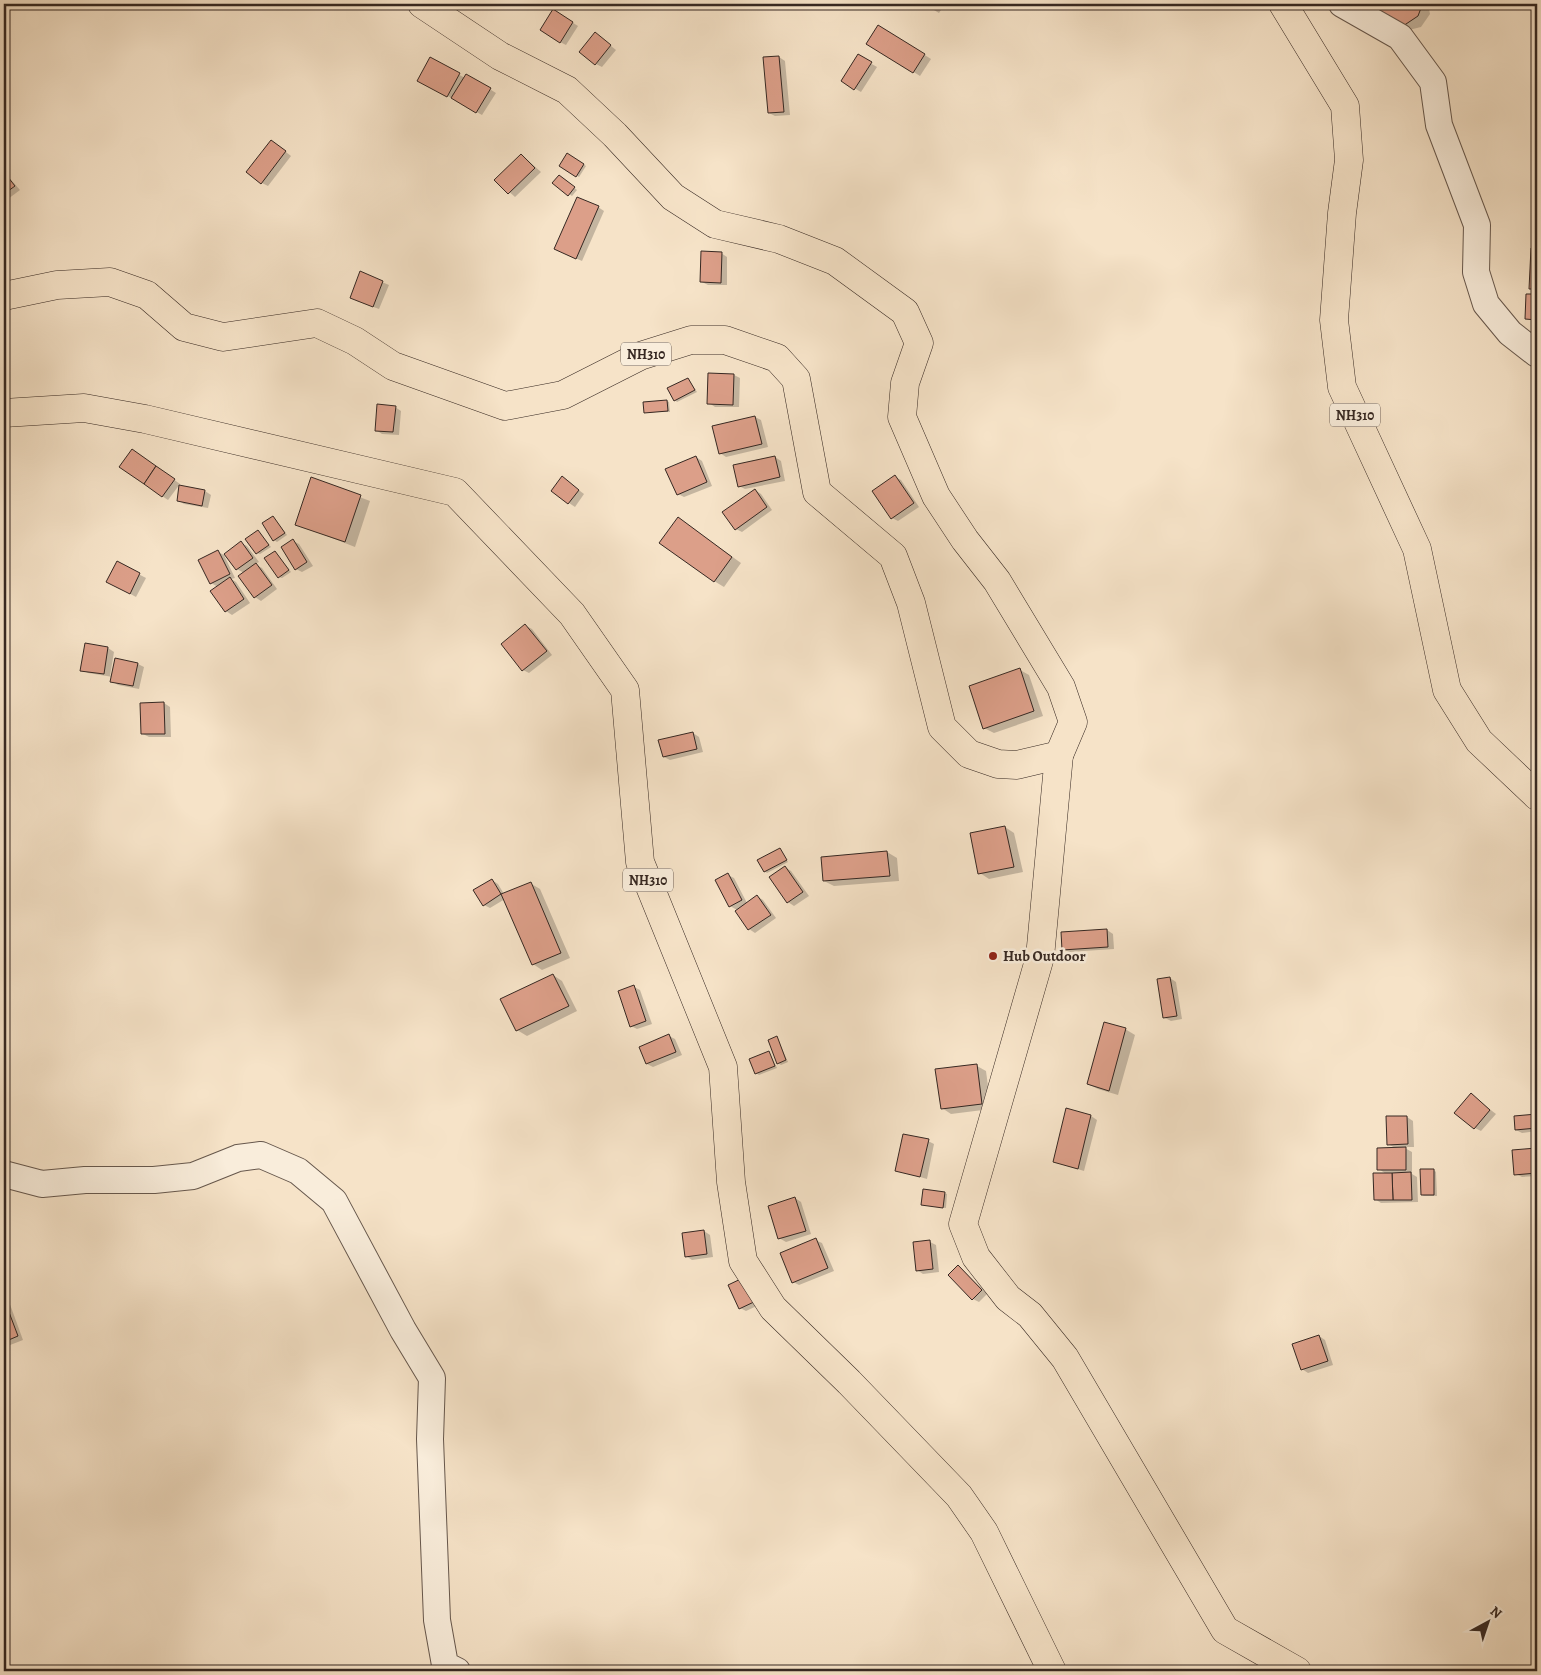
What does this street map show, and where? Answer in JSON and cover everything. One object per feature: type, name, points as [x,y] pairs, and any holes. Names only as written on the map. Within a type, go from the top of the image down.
[{"type":"main road","points":[[422,4],[500,56],[567,90],[616,135],[673,197],[715,224],[779,239],[835,260],[905,312],[919,343],[905,383],[902,417],[936,496],[965,540],[997,581],[1061,687],[1073,722],[1059,755],[1040,957],[963,1224],[976,1257],[1008,1298],[1030,1315],[1065,1358],[1225,1630],[1297,1671]]},
{"type":"main road","name":"NH310","points":[[1283,4],[1345,106],[1349,160],[1342,214],[1334,320],[1342,387],[1417,548],[1446,690],[1479,742],[1537,796]]},
{"type":"main road","name":"NH310","points":[[4,296],[57,285],[110,282],[147,295],[184,326],[223,337],[317,323],[355,341],[393,366],[505,406],[562,395],[640,356],[691,340],[725,340],[778,358],[796,379],[817,492],[893,556],[911,603],[942,728],[969,754],[998,764],[1017,765],[1059,755]]},
{"type":"main road","name":"NH310","points":[[4,413],[84,408],[145,419],[456,492],[572,614],[625,690],[640,862],[723,1067],[731,1182],[743,1261],[772,1308],[850,1382],[959,1496],[984,1532],[1052,1671]]},
{"type":"street","points":[[1342,4],[1400,37],[1434,82],[1439,125],[1477,225],[1476,272],[1486,304],[1510,333],[1537,354]]},
{"type":"street","points":[[4,1174],[42,1184],[85,1180],[154,1180],[194,1176],[238,1158],[261,1156],[298,1171],[334,1202],[402,1330],[432,1378],[430,1439],[437,1620],[445,1665],[457,1671]]},
{"type":"building","points":[[1377,4],[1421,4],[1421,8],[1418,16],[1403,26],[1380,17]]},
{"type":"building","points":[[553,9],[573,22],[560,43],[540,30]]},
{"type":"building","points":[[878,25],[925,54],[913,73],[866,44]]},
{"type":"building","points":[[595,32],[611,45],[595,65],[579,52]]},
{"type":"building","points":[[858,54],[872,62],[854,90],[841,81]]},
{"type":"building","points":[[779,56],[784,112],[768,113],[763,57]]},
{"type":"building","points":[[430,57],[460,73],[447,97],[417,81]]},
{"type":"building","points":[[466,74],[491,88],[476,113],[451,98]]},
{"type":"building","points":[[271,140],[286,151],[261,184],[246,172]]},
{"type":"building","points":[[567,153],[584,164],[576,177],[559,166]]},
{"type":"building","points":[[521,154],[535,168],[508,194],[494,180]]},
{"type":"building","points":[[4,172],[15,186],[4,194]]},
{"type":"building","points":[[559,175],[575,187],[568,196],[552,183]]},
{"type":"building","points":[[577,197],[599,206],[576,259],[554,249]]},
{"type":"building","points":[[1531,248],[1537,249],[1537,289],[1529,289]]},
{"type":"building","points":[[701,251],[722,252],[721,283],[700,282]]},
{"type":"building","points":[[360,271],[383,281],[373,307],[350,298]]},
{"type":"building","points":[[1526,294],[1537,294],[1537,320],[1525,319]]},
{"type":"building","points":[[708,373],[734,374],[733,405],[707,404]]},
{"type":"building","points":[[688,378],[695,390],[674,401],[667,388]]},
{"type":"building","points":[[667,400],[668,411],[644,413],[643,402]]},
{"type":"building","points":[[377,404],[396,406],[393,432],[375,431]]},
{"type":"building","points":[[755,416],[762,444],[719,454],[712,426]]},
{"type":"building","points":[[132,449],[156,466],[144,484],[119,467]]},
{"type":"building","points":[[696,456],[707,482],[677,495],[665,469]]},
{"type":"building","points":[[775,456],[780,477],[738,487],[733,465]]},
{"type":"building","points":[[156,466],[175,479],[162,497],[144,484]]},
{"type":"building","points":[[895,475],[914,503],[891,519],[872,491]]},
{"type":"building","points":[[562,476],[579,490],[568,504],[551,491]]},
{"type":"building","points":[[311,477],[361,495],[345,542],[295,525]]},
{"type":"building","points":[[179,485],[205,490],[202,506],[177,501]]},
{"type":"building","points":[[755,489],[767,507],[735,530],[722,512]]},
{"type":"building","points":[[273,516],[285,533],[273,541],[262,523]]},
{"type":"building","points":[[678,517],[732,557],[714,582],[659,543]]},
{"type":"building","points":[[258,530],[269,545],[256,554],[245,539]]},
{"type":"building","points":[[293,539],[307,562],[295,570],[281,547]]},
{"type":"building","points":[[241,541],[253,558],[236,570],[224,554]]},
{"type":"building","points":[[218,550],[230,574],[210,584],[198,560]]},
{"type":"building","points":[[275,551],[289,570],[278,578],[264,558]]},
{"type":"building","points":[[117,561],[140,573],[130,594],[106,582]]},
{"type":"building","points":[[256,563],[272,585],[254,598],[238,576]]},
{"type":"building","points":[[230,577],[244,599],[225,612],[210,591]]},
{"type":"building","points":[[1537,610],[1537,649],[1534,649]]},
{"type":"building","points":[[525,624],[547,651],[522,671],[501,644]]},
{"type":"building","points":[[85,643],[108,647],[104,674],[80,671]]},
{"type":"building","points":[[115,658],[138,663],[133,686],[110,682]]},
{"type":"building","points":[[1020,668],[1034,711],[983,729],[969,686]]},
{"type":"building","points":[[164,702],[165,734],[141,734],[140,703]]},
{"type":"building","points":[[693,732],[697,749],[663,757],[658,740]]},
{"type":"building","points":[[1005,826],[1014,867],[978,874],[970,833]]},
{"type":"building","points":[[780,848],[787,860],[764,872],[757,860]]},
{"type":"building","points":[[887,851],[890,876],[823,881],[821,857]]},
{"type":"building","points":[[785,866],[803,892],[787,903],[769,877]]},
{"type":"building","points":[[728,873],[742,900],[729,907],[715,880]]},
{"type":"building","points":[[492,879],[501,894],[483,906],[473,890]]},
{"type":"building","points":[[531,882],[561,953],[532,965],[501,894]]},
{"type":"building","points":[[757,895],[771,915],[748,930],[735,911]]},
{"type":"building","points":[[1107,929],[1108,947],[1062,950],[1061,932]]},
{"type":"building","points":[[553,974],[569,1006],[516,1031],[500,999]]},
{"type":"building","points":[[1170,977],[1177,1016],[1163,1018],[1157,979]]},
{"type":"building","points":[[634,985],[646,1021],[630,1027],[618,991]]},
{"type":"building","points":[[1104,1022],[1126,1028],[1109,1091],[1087,1084]]},
{"type":"building","points":[[669,1034],[676,1052],[646,1064],[639,1047]]},
{"type":"building","points":[[777,1036],[786,1060],[777,1064],[768,1040]]},
{"type":"building","points":[[769,1051],[775,1066],[755,1074],[749,1059]]},
{"type":"building","points":[[977,1064],[982,1104],[941,1109],[935,1069]]},
{"type":"building","points":[[1471,1093],[1490,1110],[1474,1129],[1454,1113]]},
{"type":"building","points":[[1066,1108],[1091,1115],[1078,1169],[1053,1162]]},
{"type":"building","points":[[1537,1114],[1537,1128],[1515,1130],[1514,1116]]},
{"type":"building","points":[[1386,1116],[1407,1116],[1408,1144],[1387,1145]]},
{"type":"building","points":[[903,1134],[929,1139],[920,1177],[895,1171]]},
{"type":"building","points":[[1406,1147],[1406,1170],[1377,1170],[1377,1148]]},
{"type":"building","points":[[1537,1148],[1537,1173],[1514,1175],[1512,1150]]},
{"type":"building","points":[[1420,1169],[1434,1169],[1434,1195],[1421,1195]]},
{"type":"building","points":[[1411,1172],[1412,1200],[1393,1200],[1392,1173]]},
{"type":"building","points":[[1373,1173],[1392,1173],[1393,1200],[1374,1200]]},
{"type":"building","points":[[923,1189],[945,1192],[943,1208],[921,1205]]},
{"type":"building","points":[[795,1197],[806,1231],[778,1239],[768,1206]]},
{"type":"building","points":[[704,1230],[707,1254],[685,1257],[682,1233]]},
{"type":"building","points":[[816,1238],[828,1268],[792,1283],[780,1253]]},
{"type":"building","points":[[930,1240],[933,1269],[916,1271],[913,1242]]},
{"type":"building","points":[[958,1265],[982,1290],[972,1300],[948,1275]]},
{"type":"building","points":[[745,1277],[756,1301],[739,1309],[728,1285]]},
{"type":"building","points":[[4,1299],[18,1336],[4,1342]]},
{"type":"building","points":[[1319,1335],[1328,1361],[1301,1370],[1292,1344]]},
{"type":"place","name":"Hub Outdoor","points":[[993,956]]}]
